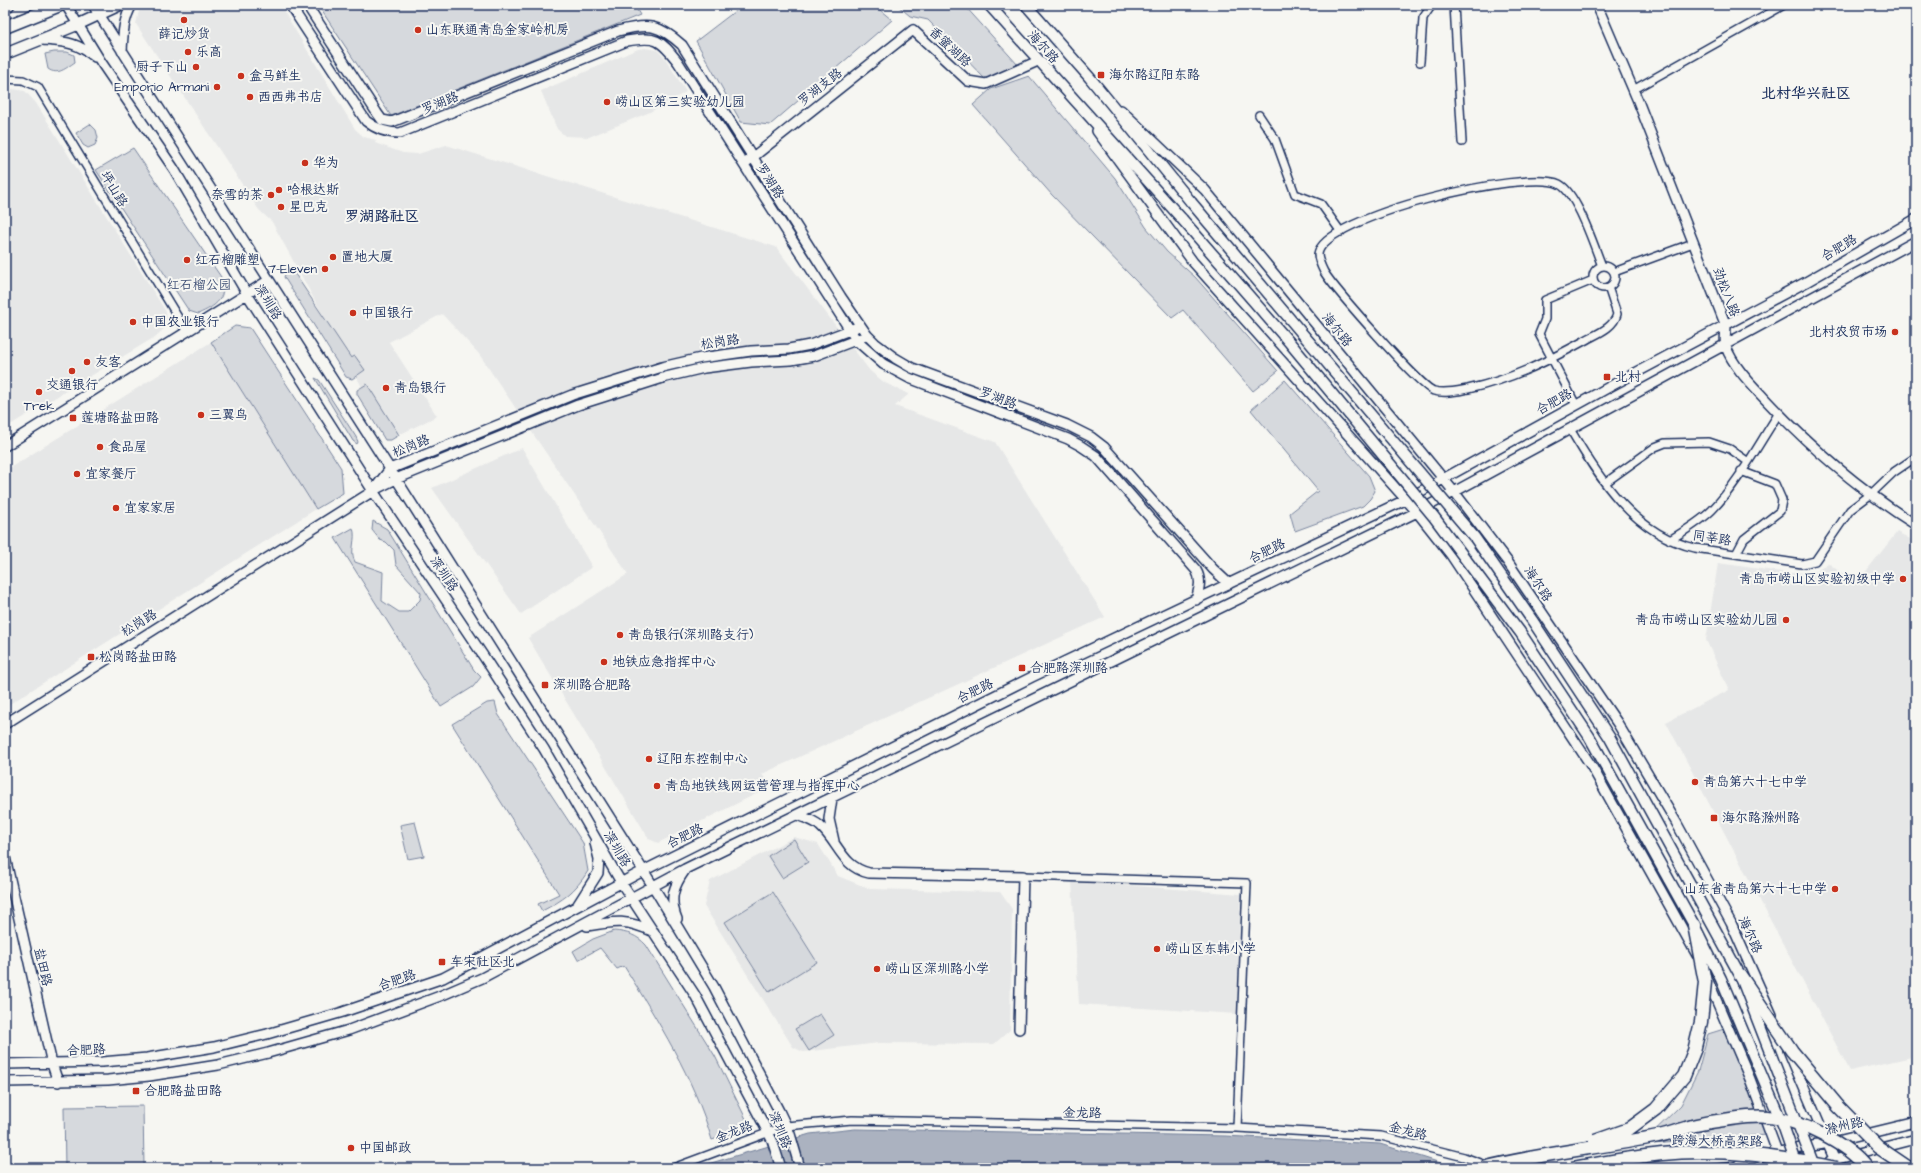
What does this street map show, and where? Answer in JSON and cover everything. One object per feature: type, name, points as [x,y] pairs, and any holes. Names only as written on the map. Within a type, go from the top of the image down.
[{"type":"highway","points":[[5,27],[60,5]]},
{"type":"highway","points":[[1569,1150],[1629,1129],[1656,1109],[1684,1076],[1694,1051],[1701,1022],[1706,982],[1694,925]]},
{"type":"highway","points":[[1740,975],[1792,1051],[1838,1106],[1878,1147],[1895,1168]]},
{"type":"highway","points":[[1482,1168],[1524,1158],[1660,1136],[1696,1125],[1726,1120],[1768,1117],[1816,1130],[1844,1149],[1866,1168]]},
{"type":"highway","points":[[1878,1147],[1909,1168]]},
{"type":"highway","name":"跨海大桥高架路","points":[[1572,1168],[1663,1154],[1708,1152],[1784,1158],[1837,1165]]},
{"type":"main road","points":[[5,54],[77,25],[96,9],[120,5]]},
{"type":"main road","points":[[984,5],[1006,26]]},
{"type":"main road","name":"海尔路","points":[[989,5],[1006,26],[1182,219],[1290,343],[1434,517],[1520,632],[1589,736],[1694,925],[1721,979],[1784,1128],[1798,1168]]},
{"type":"main road","name":"海尔路","points":[[1027,6],[1102,93],[1191,202],[1475,538],[1532,620],[1610,738],[1740,975],[1815,1168]]},
{"type":"street","name":"深圳路","points":[[66,5],[100,62],[174,169],[248,294],[373,491],[544,749],[622,884],[655,932],[695,996],[770,1136],[781,1168]]},
{"type":"street","points":[[122,51],[123,28],[127,13],[132,5]]},
{"type":"street","name":"罗湖路","points":[[290,5],[366,121],[378,130],[390,133],[400,133],[627,42],[648,38],[664,44],[678,62],[857,341],[883,364],[909,378],[1068,438],[1096,456],[1196,570],[1199,576],[1200,585],[1196,600]]},
{"type":"street","points":[[307,5],[376,113],[382,120],[392,122],[618,31],[641,25],[657,27],[670,34],[682,45],[860,325],[875,343],[895,358],[912,368],[1067,425],[1090,437],[1104,447],[1213,569],[1229,584]]},
{"type":"street","points":[[1420,62],[1423,18],[1432,5]]},
{"type":"street","points":[[1454,5],[1462,142]]},
{"type":"street","name":"劲松八路","points":[[1597,5],[1633,90],[1726,326],[1726,346]]},
{"type":"street","points":[[1633,90],[1784,5]]},
{"type":"street","name":"深圳路","points":[[96,9],[390,469],[643,871],[654,886],[682,936],[714,987],[786,1126],[790,1134],[800,1168]]},
{"type":"street","name":"罗湖支路","points":[[743,164],[913,30]]},
{"type":"street","name":"香蜜湖路","points":[[913,30],[968,81],[986,84],[1038,61]]},
{"type":"street","points":[[42,40],[68,42],[82,47],[100,62]]},
{"type":"street","name":"坪山路","points":[[5,79],[23,80],[38,87],[187,332]]},
{"type":"street","name":"海尔路","points":[[1102,93],[1205,190],[1455,493],[1507,561],[1618,724],[1676,822],[1731,924],[1829,1143],[1837,1165]]},
{"type":"street","name":"海尔路","points":[[1078,105],[1193,262],[1417,512],[1451,555],[1592,767],[1701,963],[1750,1078],[1783,1168]]},
{"type":"street","points":[[1259,115],[1276,139],[1296,194],[1321,204],[1341,232]]},
{"type":"street","points":[[1602,266],[1574,198],[1561,185],[1548,180],[1533,180],[1458,191],[1406,204],[1357,223],[1330,238],[1320,250],[1319,259],[1323,270],[1338,290],[1401,361],[1431,390],[1441,392],[1456,391],[1516,376],[1552,359],[1612,325],[1616,320],[1617,314],[1616,307],[1608,287]]},
{"type":"street","name":"合肥路","points":[[5,1064],[102,1062],[147,1058],[214,1047],[336,1014],[443,978],[622,884],[643,871],[1032,678],[1405,500],[1576,405],[1726,326],[1916,219]]},
{"type":"street","points":[[5,1082],[58,1082],[149,1076],[218,1065],[268,1053],[349,1030],[440,996],[482,978],[580,927],[685,869],[1455,493],[1916,242]]},
{"type":"street","points":[[1614,272],[1693,243]]},
{"type":"street","points":[[1593,280],[1595,270],[1602,266],[1609,267],[1614,272]]},
{"type":"street","points":[[1608,287],[1613,282],[1614,272]]},
{"type":"street","points":[[5,446],[268,280]]},
{"type":"street","points":[[1576,405],[1539,334],[1545,319],[1545,300],[1593,280]]},
{"type":"street","points":[[1593,280],[1598,286],[1608,287]]},
{"type":"street","name":"松岗路","points":[[373,491],[390,469],[572,395],[662,367],[701,358],[751,351],[790,349],[810,345],[850,331],[860,325]]},
{"type":"street","name":"松岗路","points":[[5,724],[373,491],[396,479],[578,405],[666,377],[704,368],[751,362],[791,360],[806,357],[857,341],[867,335]]},
{"type":"street","points":[[1726,346],[1739,368],[1779,413],[1818,452],[1870,495],[1916,525]]},
{"type":"street","points":[[1670,540],[1702,520],[1712,510],[1748,461],[1779,413]]},
{"type":"street","name":"同莘路","points":[[1570,430],[1595,472],[1636,519],[1670,540],[1695,548],[1802,564],[1815,561],[1850,510],[1870,495],[1894,472],[1916,457]]},
{"type":"street","points":[[1605,483],[1655,447],[1665,443],[1709,442],[1730,449],[1748,461]]},
{"type":"street","points":[[1736,554],[1744,539],[1780,511],[1782,500],[1775,484],[1741,471]]},
{"type":"street","points":[[832,798],[829,820],[834,842]]},
{"type":"street","points":[[797,815],[819,825],[834,842],[847,862],[852,866],[869,873],[1247,883],[1237,1128]]},
{"type":"street","points":[[576,907],[598,873],[599,859],[594,836]]},
{"type":"street","name":"盐田路","points":[[5,858],[52,1064],[58,1082]]},
{"type":"street","points":[[682,936],[672,906],[672,896],[674,888],[685,869]]},
{"type":"street","points":[[1019,1029],[1023,876]]},
{"type":"street","points":[[580,927],[617,921],[635,924],[655,932]]},
{"type":"street","name":"金龙路","points":[[673,1168],[770,1136],[786,1126],[852,1120],[1237,1128],[1380,1136],[1464,1157],[1495,1168]]},
{"type":"street","name":"滁州路","points":[[1565,1168],[1693,1162],[1777,1153],[1829,1143],[1916,1122]]},
{"type":"street","points":[[1794,1168],[1837,1165],[1916,1139]]},
{"type":"shaded area","points":[[149,5],[280,5],[355,129],[364,137],[376,140],[375,143],[403,153],[418,154],[446,145],[776,247],[870,371],[885,383],[909,394],[895,406],[995,442],[1105,617],[762,774],[770,787],[658,843],[649,839],[528,638],[628,574],[479,354],[442,314],[389,342],[437,416],[403,433],[394,433],[385,429],[272,222],[259,210],[136,24],[139,11]]},
{"type":"shaded area","name":"崂山区第三实验幼儿园","points":[[645,48],[657,50],[665,58],[686,92],[650,112],[589,137],[565,136],[557,129],[541,91],[638,49]]},
{"type":"shaded area","points":[[12,89],[25,91],[36,103],[166,312],[167,321],[164,329],[155,337],[5,428],[5,90]]},
{"type":"shaded area","points":[[211,342],[316,509],[5,707],[5,471]]},
{"type":"shaded area","points":[[522,448],[592,567],[521,614],[432,488]]},
{"type":"shaded area","name":"山东省青岛第六十七中学","points":[[1897,532],[1916,542],[1916,1056],[1850,1071],[1666,722],[1729,690],[1706,640],[1718,563],[1789,573],[1808,573],[1817,571],[1828,563],[1856,584]]},
{"type":"shaded area","name":"崂山区深圳路小学","points":[[794,837],[818,844],[838,876],[870,889],[1000,892],[1012,909],[1010,1030],[994,1044],[879,1043],[803,1052],[793,1047],[704,906],[710,881]]},
{"type":"shaded area","name":"崂山区东韩小学","points":[[1072,881],[1241,894],[1237,1014],[1079,1004]]},
{"type":"shaded area","points":[[855,1129],[1225,1136],[1380,1144],[1457,1168],[694,1168],[810,1134]]},
{"type":"green space","points":[[318,5],[634,5],[640,15],[391,116]]},
{"type":"green space","points":[[743,5],[874,5],[892,20],[770,125],[741,122],[696,41]]},
{"type":"green space","points":[[897,5],[964,5],[1018,65],[986,80],[928,20],[910,16]]},
{"type":"green space","points":[[67,52],[74,55],[75,62],[65,69],[55,72],[52,71],[48,69],[45,54]]},
{"type":"green space","points":[[1029,76],[1115,178],[1146,227],[1167,252],[1195,277],[1278,371],[1253,391],[1183,310],[1172,318],[1052,195],[973,105],[991,89]]},
{"type":"green space","points":[[90,124],[96,130],[98,138],[95,145],[88,148],[83,145],[76,133]]},
{"type":"green space","name":"红石榴公园","points":[[133,148],[221,277],[223,284],[222,296],[210,308],[198,314],[189,311],[96,170]]},
{"type":"green space","points":[[289,265],[351,358],[355,356],[365,370],[352,379],[346,377],[284,277]]},
{"type":"green space","points":[[235,326],[250,328],[341,468],[343,493],[316,509],[211,342]]},
{"type":"green space","points":[[315,378],[319,380],[356,437],[358,442],[357,444],[353,441]]},
{"type":"green space","points":[[1285,380],[1369,476],[1375,491],[1363,506],[1295,531],[1290,513],[1318,491],[1251,410]]},
{"type":"green space","points":[[367,384],[399,435],[391,440],[385,440],[357,394],[357,390]]},
{"type":"green space","points":[[373,521],[387,529],[474,670],[481,677],[473,687],[441,707],[335,538],[353,528],[353,558],[355,562],[383,572],[382,601],[399,612],[408,612],[420,600],[421,593],[396,565],[394,550],[386,542],[380,540],[372,530]]},
{"type":"green space","points":[[495,702],[498,714],[583,843],[588,871],[578,885],[568,895],[542,911],[538,904],[559,894],[452,724],[487,703]]},
{"type":"green space","points":[[415,822],[424,856],[408,859],[400,825]]},
{"type":"green space","points":[[794,839],[808,862],[782,878],[768,856]]},
{"type":"green space","points":[[773,892],[817,962],[769,992],[725,922]]},
{"type":"green space","points":[[614,931],[632,935],[646,945],[715,1056],[748,1123],[744,1129],[712,1140],[695,1094],[674,1050],[624,966],[617,969],[600,948],[578,960],[573,951],[593,939]]},
{"type":"green space","points":[[820,1014],[834,1035],[809,1051],[795,1029]]},
{"type":"green space","points":[[1724,1029],[1767,1135],[1640,1145],[1681,1105],[1698,1071],[1708,1034]]},
{"type":"green space","points":[[143,1106],[144,1168],[65,1168],[64,1107]]},
{"type":"place","name":"薛记炒货","points":[[184,20]]},
{"type":"place","name":"山东联通青岛金家岭机房","points":[[418,30]]},
{"type":"place","name":"乐高","points":[[188,52]]},
{"type":"place","name":"厨子下山","points":[[196,67]]},
{"type":"place","name":"海尔路辽阳东路","points":[[1101,75]]},
{"type":"place","name":"盒马鲜生","points":[[241,76]]},
{"type":"place","name":"Emporio Armani","points":[[217,87]]},
{"type":"place","name":"西西弗书店","points":[[250,97]]},
{"type":"place","name":"崂山区第三实验幼儿园","points":[[607,102]]},
{"type":"place","name":"华为","points":[[305,163]]},
{"type":"place","name":"哈根达斯","points":[[279,190]]},
{"type":"place","name":"奈雪的茶","points":[[271,195]]},
{"type":"place","name":"星巴克","points":[[281,207]]},
{"type":"place","name":"置地大厦","points":[[333,257]]},
{"type":"place","name":"红石榴雕塑","points":[[187,260]]},
{"type":"place","name":"7-Eleven","points":[[325,269]]},
{"type":"place","name":"中国银行","points":[[353,313]]},
{"type":"place","name":"中国农业银行","points":[[133,322]]},
{"type":"place","name":"北村农贸市场","points":[[1895,332]]},
{"type":"place","name":"友客","points":[[87,362]]},
{"type":"place","name":"交通银行","points":[[72,371]]},
{"type":"place","name":"北村","points":[[1607,377]]},
{"type":"place","name":"青岛银行","points":[[386,388]]},
{"type":"place","name":"Trek","points":[[39,392]]},
{"type":"place","name":"三翼鸟","points":[[201,415]]},
{"type":"place","name":"莲塘路盐田路","points":[[73,418]]},
{"type":"place","name":"食品屋","points":[[100,447]]},
{"type":"place","name":"宜家餐厅","points":[[77,474]]},
{"type":"place","name":"宜家家居","points":[[116,508]]},
{"type":"place","name":"青岛市崂山区实验初级中学","points":[[1903,579]]},
{"type":"place","name":"青岛市崂山区实验幼儿园","points":[[1786,620]]},
{"type":"place","name":"青岛银行(深圳路支行)","points":[[620,635]]},
{"type":"place","name":"松岗路盐田路","points":[[91,657]]},
{"type":"place","name":"地铁应急指挥中心","points":[[604,662]]},
{"type":"place","name":"合肥路深圳路","points":[[1022,668]]},
{"type":"place","name":"深圳路合肥路","points":[[545,685]]},
{"type":"place","name":"辽阳东控制中心","points":[[649,759]]},
{"type":"place","name":"青岛第六十七中学","points":[[1695,782]]},
{"type":"place","name":"青岛地铁线网运营管理与指挥中心","points":[[657,786]]},
{"type":"place","name":"海尔路滁州路","points":[[1714,818]]},
{"type":"place","name":"山东省青岛第六十七中学","points":[[1835,889]]},
{"type":"place","name":"崂山区东韩小学","points":[[1157,949]]},
{"type":"place","name":"车宋社区北","points":[[442,962]]},
{"type":"place","name":"崂山区深圳路小学","points":[[877,969]]},
{"type":"place","name":"合肥路盐田路","points":[[136,1091]]},
{"type":"place","name":"中国邮政","points":[[351,1148]]},
{"type":"district","name":"北村华兴社区","points":[[1806,93]]},
{"type":"district","name":"罗湖路社区","points":[[382,216]]}]
